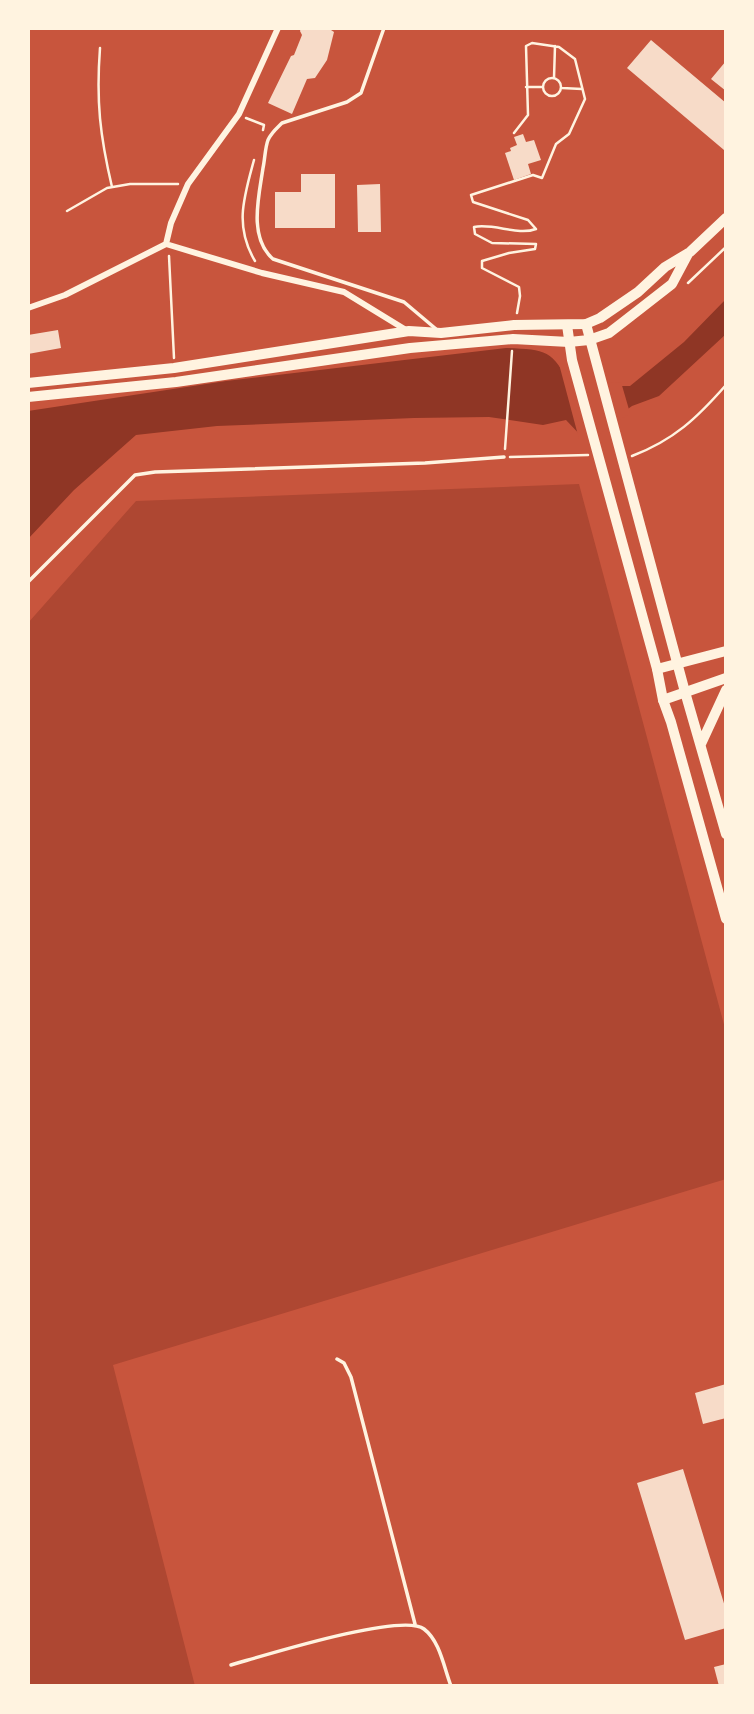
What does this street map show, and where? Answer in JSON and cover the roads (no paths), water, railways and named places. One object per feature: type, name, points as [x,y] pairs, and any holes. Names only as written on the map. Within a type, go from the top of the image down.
[{"type":"main road","points":[[28,383],[174,368],[409,331],[441,333],[514,325],[586,324],[638,292],[665,267],[690,252],[726,218]]},
{"type":"main road","points":[[28,397],[176,382],[410,348],[513,339],[569,342],[589,340],[609,332],[672,284],[690,252]]},
{"type":"main road","points":[[586,324],[726,834]]},
{"type":"main road","points":[[567,325],[572,360],[657,669],[663,700],[726,919]]},
{"type":"main road","points":[[339,341],[342,356]]},
{"type":"main road","points":[[657,669],[726,651]]},
{"type":"main road","points":[[663,700],[726,678]]},
{"type":"main road","points":[[701,744],[726,690]]},
{"type":"street","points":[[270,28],[273,37]]},
{"type":"street","points":[[166,244],[171,223],[188,184],[239,114],[278,28]]},
{"type":"street","points":[[28,308],[65,295],[166,244],[262,273],[344,292],[409,331]]},
{"type":"lane","points":[[384,28],[361,93],[347,102],[282,123],[271,135],[257,208],[258,226],[265,252],[273,259],[404,302],[441,333]]},
{"type":"lane","points":[[28,582],[135,475],[155,471],[425,463],[504,457]]},
{"type":"lane","points":[[337,1359],[344,1363],[351,1377],[415,1624]]},
{"type":"lane","points":[[231,1665],[358,1631],[415,1624],[425,1629],[435,1641],[451,1686]]}]
